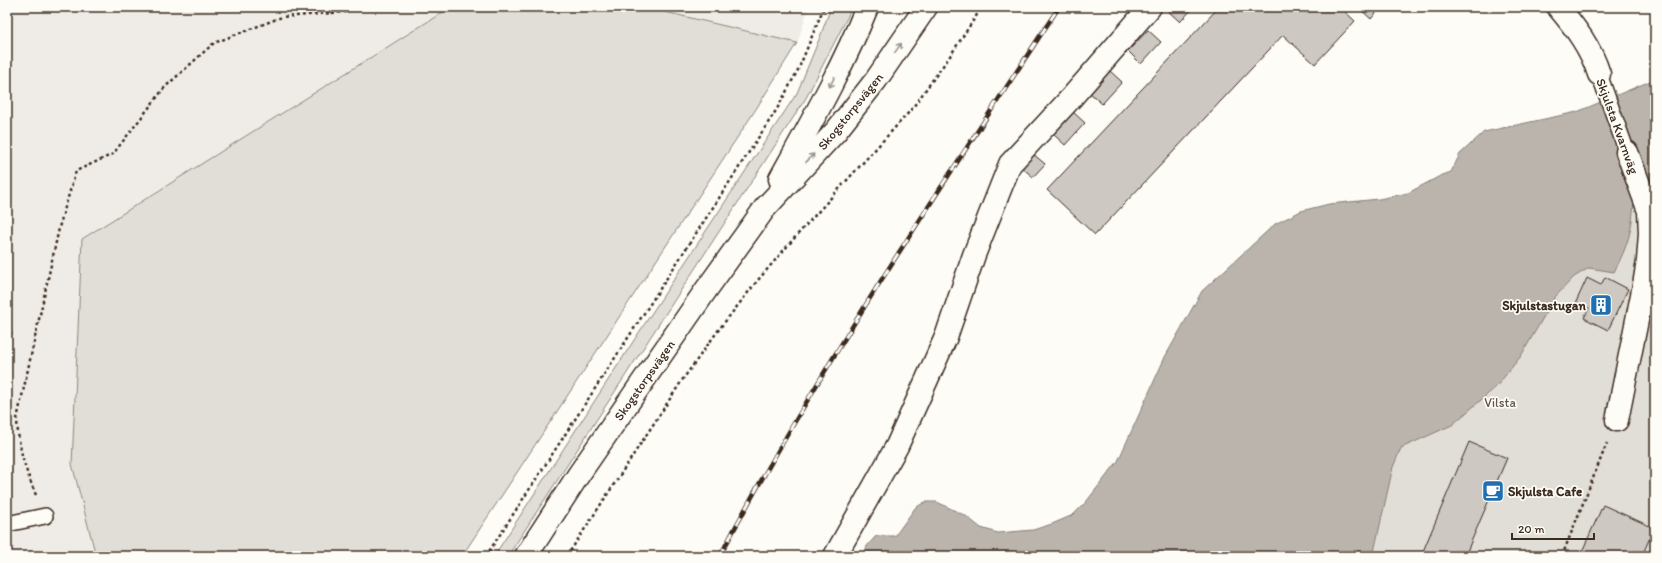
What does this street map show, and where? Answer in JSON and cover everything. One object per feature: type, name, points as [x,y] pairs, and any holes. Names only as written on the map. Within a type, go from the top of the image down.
[{"type":"street","name":"Skogstorpsvägen","points":[[765,208],[830,88],[850,48],[867,7]]},
{"type":"street","name":"Skogstorpsvägen","points":[[526,556],[584,467],[706,290],[765,208],[836,131],[876,80],[926,7]]},
{"type":"street","points":[[835,556],[897,446],[940,350],[974,255],[1010,164],[1071,98],[1150,7]]},
{"type":"street","name":"Skjulsta Kvarnväg","points":[[1558,7],[1579,32],[1599,74]]},
{"type":"street","name":"Skjulsta Kvarnväg","points":[[1617,420],[1648,261],[1649,211],[1627,152]]},
{"type":"lane","name":"Skjulsta Kvarnväg","points":[[1599,74],[1627,152]]},
{"type":"lane","points":[[7,524],[45,516]]},
{"type":"path","points":[[45,516],[27,475],[18,442],[17,419],[60,224],[76,171],[113,154],[164,86],[214,43],[282,17],[345,12],[357,7]]},
{"type":"path","points":[[486,556],[777,109],[799,68],[824,7]]},
{"type":"path","points":[[566,556],[683,379],[720,328],[758,280],[797,235],[911,110],[950,56],[982,7]]},
{"type":"path","points":[[1562,556],[1617,420]]},
{"type":"shaded area","points":[[7,7],[451,7],[82,239],[72,464],[96,556],[7,556]]},
{"type":"shaded area","points":[[644,7],[809,7],[797,43]]},
{"type":"shaded area","points":[[1655,79],[1655,190],[1634,200],[1632,221],[1628,238],[1623,254],[1614,272],[1589,268],[1574,277],[1555,297],[1521,356],[1496,387],[1452,425],[1401,448],[1393,467],[1373,556],[863,556],[867,546],[876,536],[895,536],[915,508],[925,502],[937,502],[966,516],[981,528],[998,533],[1033,530],[1073,515],[1086,502],[1118,461],[1165,357],[1202,291],[1275,224],[1301,211],[1329,204],[1379,199],[1408,193],[1440,176],[1451,172],[1460,154],[1484,132],[1577,112]]},
{"type":"green space","points":[[451,7],[644,7],[797,43],[756,109],[462,556],[96,556],[72,464],[82,239]]},
{"type":"green space","points":[[831,7],[851,7],[848,16],[806,98],[508,556],[494,556],[797,93]]},
{"type":"green space","name":"Vilsta","points":[[1655,137],[1655,556],[1164,556]]},
{"type":"building","points":[[1170,7],[1194,7],[1180,22],[1167,10]]},
{"type":"building","points":[[1219,7],[1340,7],[1355,21],[1315,64],[1283,35],[1095,235],[1047,190]]},
{"type":"building","points":[[1358,7],[1381,7],[1371,19]]},
{"type":"building","points":[[1148,30],[1161,42],[1141,64],[1128,51]]},
{"type":"building","points":[[1109,70],[1122,82],[1102,104],[1089,92]]},
{"type":"building","points":[[1072,111],[1085,123],[1065,145],[1052,133]]},
{"type":"building","points":[[1032,153],[1045,164],[1033,177],[1020,166]]},
{"type":"building","name":"Skjulstastugan","points":[[1605,277],[1628,289],[1608,330],[1584,318],[1589,308],[1576,302],[1587,278],[1601,285]]},
{"type":"building","points":[[7,314],[12,334],[7,335]]},
{"type":"building","points":[[1469,442],[1507,458],[1465,556],[1421,556]]},
{"type":"building","points":[[1603,505],[1654,528],[1642,556],[1580,556]]},
{"type":"railway","points":[[720,556],[758,485],[840,346],[926,210],[1059,7]]},
{"type":"place","name":"Skjulstastugan","points":[[1601,305]]},
{"type":"place","name":"Skjulsta Cafe","points":[[1493,491]]}]
